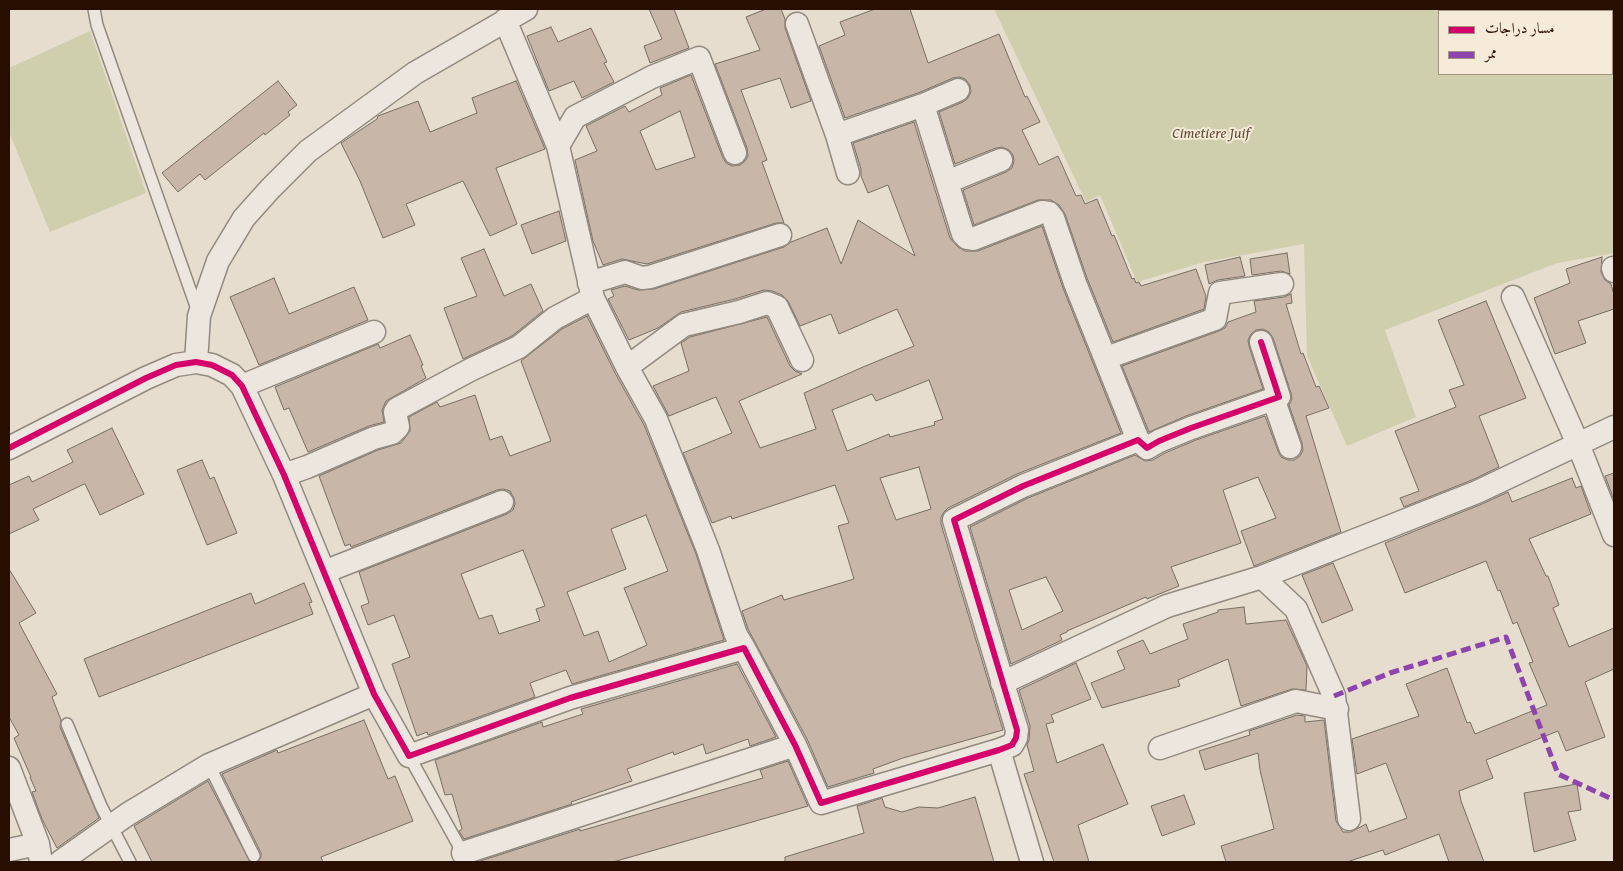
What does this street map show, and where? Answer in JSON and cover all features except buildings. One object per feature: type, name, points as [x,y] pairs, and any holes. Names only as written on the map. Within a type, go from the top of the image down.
[{"type":"street","points":[[196,362],[199,316],[218,260],[244,218],[270,189],[308,151],[415,73],[526,9]]},
{"type":"street","points":[[505,20],[558,146],[591,290],[627,367],[656,419],[705,541],[729,608],[736,635],[795,745],[820,803],[1012,745],[1016,738],[1017,730],[954,520],[1023,486],[1138,440]]},
{"type":"street","points":[[797,24],[848,172]]},
{"type":"street","points":[[558,146],[575,117],[652,77],[699,58],[735,153]]},
{"type":"street","points":[[837,136],[923,105],[958,90]]},
{"type":"street","points":[[923,105],[963,234],[967,238],[973,238],[1042,212],[1049,212],[1053,218],[1075,283],[1138,440],[1146,448],[1159,440],[1279,397],[1261,342]]},
{"type":"street","points":[[947,182],[1001,160]]},
{"type":"street","points":[[284,475],[374,438],[392,433],[398,426],[396,409],[518,346],[591,290],[624,272],[642,278],[780,235]]},
{"type":"street","points":[[1106,358],[1215,319],[1220,293],[1282,284]]},
{"type":"street","points":[[1513,297],[1578,444],[1614,534]]},
{"type":"street","points":[[627,367],[684,325],[739,312],[767,303],[777,307],[802,360]]},
{"type":"street","points":[[242,386],[374,332]]},
{"type":"street","points":[[9,448],[154,374],[176,365],[196,362],[212,365],[232,375],[242,386],[284,475],[374,694],[409,756],[570,698],[744,648]]},
{"type":"street","points":[[1273,398],[1290,447]]},
{"type":"street","points":[[1002,683],[1167,606],[1262,577],[1477,492],[1614,427]]},
{"type":"street","points":[[324,572],[502,502]]},
{"type":"street","points":[[1262,577],[1296,609],[1334,696],[1349,820]]},
{"type":"street","points":[[60,862],[128,814],[209,765],[374,694]]},
{"type":"street","points":[[1160,748],[1296,701],[1337,710]]},
{"type":"street","points":[[465,858],[795,745]]},
{"type":"street","points":[[999,750],[1032,862]]},
{"type":"street","points":[[9,768],[39,853],[9,850]]},
{"type":"lane","points":[[94,9],[97,25],[199,316]]},
{"type":"lane","points":[[67,724],[111,826],[130,862]]},
{"type":"lane","points":[[409,756],[465,858]]},
{"type":"lane","points":[[209,765],[254,856]]},
{"type":"green space","name":"Cimetiere Juif","points":[[994,9],[1614,9],[1614,253],[1557,263],[1385,330],[1416,417],[1347,446],[1307,356],[1304,244],[1204,262],[1137,282],[1100,195],[1086,202]]},
{"type":"green space","points":[[90,31],[146,193],[50,232],[9,132],[9,68]]},
{"type":"marked path","points":[[1334,696],[1390,673],[1506,637],[1558,774],[1614,800]]},
{"type":"cycle path","points":[[9,448],[146,378],[176,365],[196,362],[212,365],[232,375],[242,386],[284,475],[374,694],[409,756],[570,698],[744,648],[795,745],[821,803],[999,750],[1012,745],[1016,738],[1017,730],[954,520],[1023,486],[1138,440],[1147,448],[1191,428],[1279,397],[1261,342]]}]
